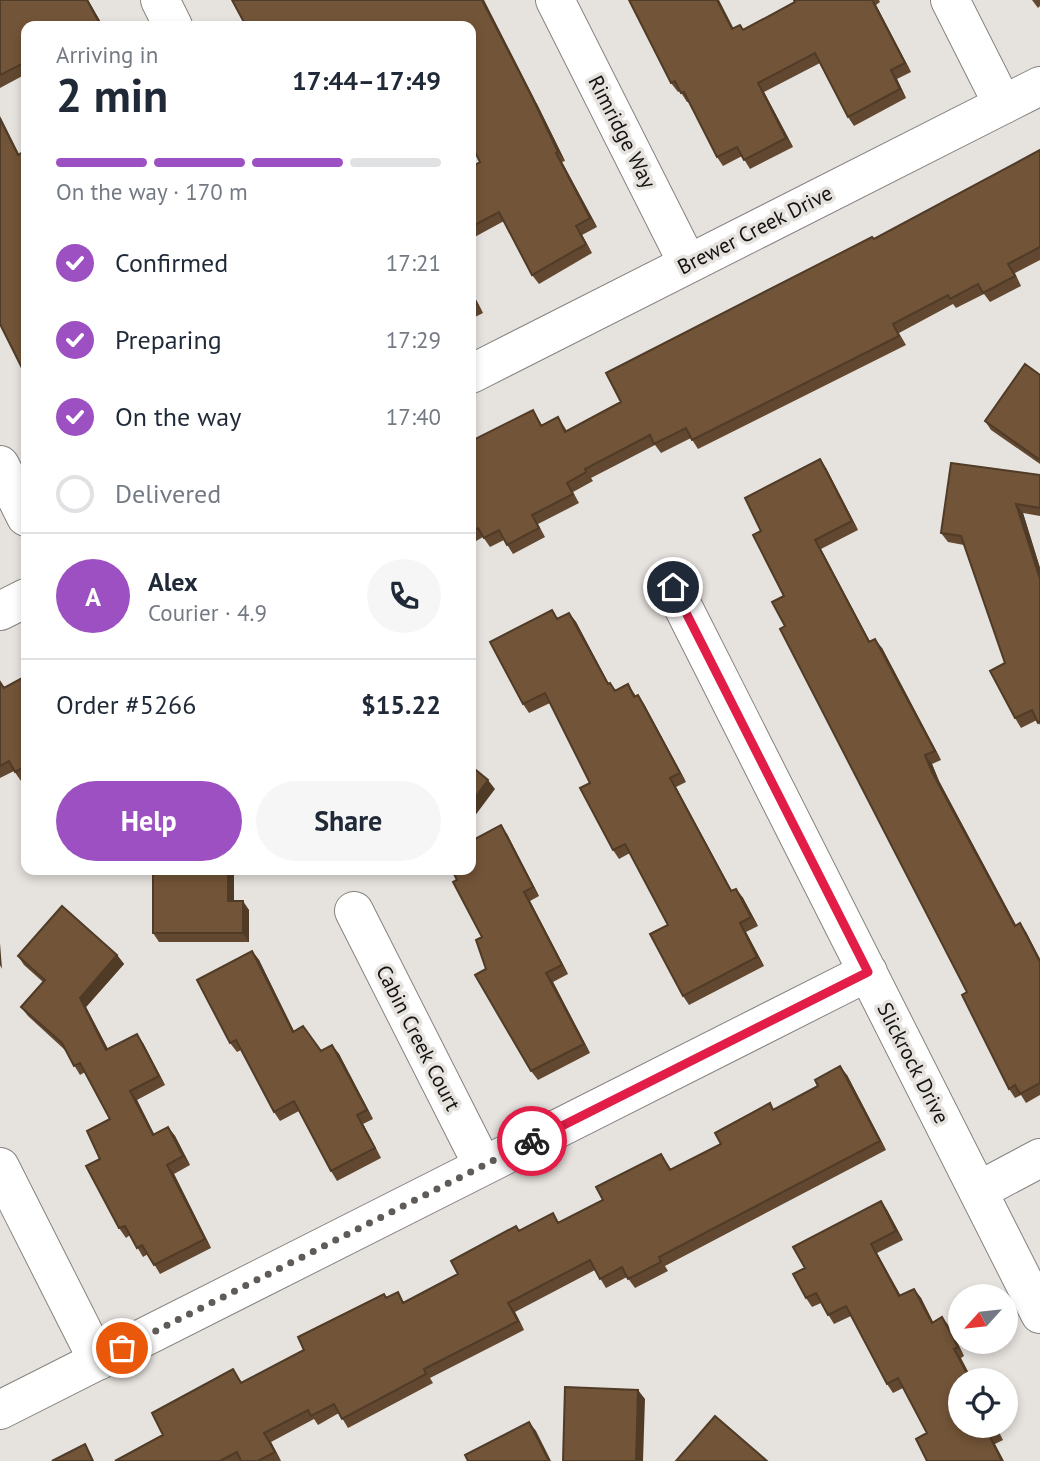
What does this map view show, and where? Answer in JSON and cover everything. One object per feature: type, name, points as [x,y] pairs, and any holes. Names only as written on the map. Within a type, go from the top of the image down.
[{"type":"street","points":[[160,0],[170,21]]},
{"type":"street","name":"Rimridge Way","points":[[555,0],[688,264]]},
{"type":"street","points":[[950,0],[1003,105]]},
{"type":"street","name":"Brewer Creek Drive","points":[[476,371],[1040,86]]},
{"type":"street","points":[[0,465],[21,507]]},
{"type":"street","name":"Slickrock Drive","points":[[673,587],[1040,1314]]},
{"type":"street","points":[[0,611],[21,600]]},
{"type":"street","name":"Cabin Creek Court","points":[[354,911],[483,1166]]},
{"type":"street","points":[[0,1410],[868,972]]},
{"type":"street","points":[[978,1191],[1040,1158]]},
{"type":"street","points":[[0,1167],[98,1360]]},
{"type":"building","points":[[0,0],[87,0],[98,21],[21,21],[21,64],[0,75]]},
{"type":"building","points":[[232,0],[482,0],[590,218],[576,226],[586,244],[532,275],[499,212],[476,224],[476,164],[480,162],[476,154],[476,21],[243,21]]},
{"type":"building","points":[[629,0],[717,0],[732,29],[740,25],[743,30],[795,2],[794,0],[872,0],[905,63],[891,70],[900,89],[848,117],[815,53],[758,83],[786,138],[744,160],[737,147],[717,157],[684,92],[681,93],[675,81],[671,83]]},
{"type":"building","points":[[0,119],[18,155],[21,153],[21,366],[0,324]]},
{"type":"building","points":[[1040,150],[1040,247],[1008,264],[1015,276],[983,293],[978,284],[950,299],[948,295],[893,324],[899,336],[692,440],[686,428],[654,444],[650,435],[585,469],[586,472],[567,483],[573,494],[532,515],[539,528],[507,545],[499,530],[484,538],[478,528],[476,529],[476,438],[533,410],[541,426],[558,417],[565,432],[621,402],[606,373],[872,237],[874,239]]},
{"type":"building","points":[[1025,364],[1040,375],[1040,460],[985,421]]},
{"type":"building","points":[[820,459],[852,521],[815,540],[869,642],[875,639],[935,751],[925,755],[932,772],[1015,926],[1020,923],[1040,962],[1040,1083],[1020,1094],[1015,1085],[1009,1089],[962,995],[967,992],[780,629],[785,626],[772,602],[784,596],[753,535],[761,531],[745,498]]},
{"type":"building","points":[[951,463],[1040,475],[1040,508],[1016,504],[1040,579],[1038,723],[1032,710],[1015,718],[990,671],[1005,663],[961,536],[941,533]]},
{"type":"building","points":[[552,610],[557,619],[569,613],[608,684],[610,683],[615,691],[628,684],[634,697],[638,695],[680,773],[670,778],[731,891],[736,889],[751,917],[740,923],[757,957],[683,996],[650,934],[668,925],[625,844],[613,850],[580,788],[590,783],[545,693],[523,704],[490,642]]},
{"type":"building","points":[[21,679],[21,769],[15,772],[9,761],[0,766],[0,682],[4,688]]},
{"type":"building","points":[[476,770],[488,780],[476,796]]},
{"type":"building","points":[[501,825],[533,887],[524,892],[562,965],[546,973],[584,1044],[531,1071],[475,975],[486,969],[476,940],[482,937],[453,882],[457,880],[454,875],[476,875],[476,838]]},
{"type":"building","points":[[153,875],[228,875],[228,901],[243,901],[243,933],[153,933]]},
{"type":"building","points":[[62,906],[117,955],[80,998],[106,1050],[137,1034],[159,1076],[130,1091],[153,1135],[168,1127],[183,1156],[167,1165],[205,1239],[154,1265],[142,1245],[137,1248],[125,1226],[119,1228],[86,1166],[100,1159],[87,1131],[110,1119],[80,1063],[74,1066],[62,1043],[21,1007],[45,980],[18,956]]},
{"type":"building","points":[[252,951],[293,1032],[303,1026],[321,1051],[332,1045],[367,1110],[357,1115],[375,1148],[331,1171],[294,1101],[274,1112],[236,1040],[230,1043],[197,980]]},
{"type":"building","points":[[840,1066],[880,1141],[659,1257],[661,1262],[628,1279],[622,1267],[600,1279],[590,1260],[508,1303],[518,1321],[424,1369],[426,1374],[342,1419],[334,1404],[311,1416],[308,1410],[264,1433],[275,1452],[258,1461],[241,1461],[237,1452],[220,1461],[115,1461],[163,1435],[152,1413],[233,1369],[241,1383],[304,1350],[298,1337],[384,1294],[386,1298],[398,1292],[403,1303],[458,1274],[451,1261],[516,1226],[519,1231],[553,1213],[558,1223],[603,1200],[596,1187],[661,1154],[670,1170],[721,1144],[715,1133],[770,1103],[773,1110],[818,1086],[815,1080]]},
{"type":"building","points":[[881,1201],[896,1231],[871,1244],[899,1296],[914,1289],[932,1323],[942,1317],[948,1328],[948,1354],[957,1354],[964,1368],[948,1368],[948,1438],[990,1438],[1002,1461],[927,1461],[916,1439],[927,1433],[898,1378],[887,1384],[846,1306],[828,1315],[816,1293],[806,1298],[793,1274],[805,1268],[793,1247]]},
{"type":"building","points":[[565,1387],[638,1390],[636,1461],[563,1461]]},
{"type":"building","points":[[715,1416],[767,1461],[676,1461]]},
{"type":"building","points":[[529,1422],[549,1461],[468,1461],[465,1455]]},
{"type":"building","points":[[85,1444],[93,1461],[52,1461]]},
{"type":"way so far","points":[[122,1348],[532,1141]]},
{"type":"route","points":[[532,1141],[868,972],[673,587]]}]
